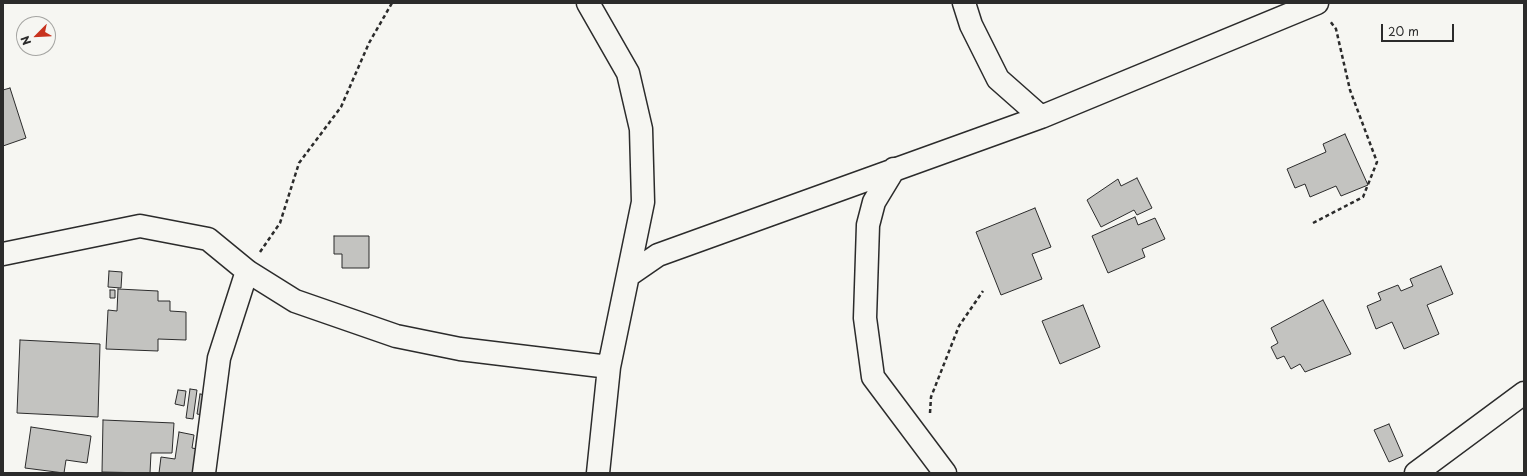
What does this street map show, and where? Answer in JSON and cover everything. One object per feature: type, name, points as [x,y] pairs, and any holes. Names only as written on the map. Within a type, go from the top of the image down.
[{"type":"street","points":[[588,3],[628,73],[641,129],[643,202],[609,367],[598,473]]},
{"type":"street","points":[[964,3],[971,25],[998,80],[1041,117]]},
{"type":"street","points":[[628,275],[658,255],[1041,117],[1322,10]]},
{"type":"street","points":[[894,169],[874,202],[868,225],[865,318],[873,377],[945,473]]},
{"type":"street","points":[[3,254],[140,226],[208,239],[247,271],[295,301],[396,336],[460,349],[609,367]]},
{"type":"street","points":[[204,473],[219,358],[247,271]]},
{"type":"street","points":[[1416,473],[1524,393]]},
{"type":"path","points":[[247,271],[280,223],[299,163],[341,107],[369,44],[392,3]]},
{"type":"path","points":[[1312,223],[1363,198],[1377,162],[1350,90],[1336,30],[1322,10]]},
{"type":"path","points":[[928,450],[931,397],[959,326],[984,291]]},
{"type":"building","points":[[10,88],[26,138],[3,146],[3,90]]},
{"type":"building","points":[[1345,134],[1368,185],[1341,196],[1336,186],[1310,197],[1305,184],[1295,188],[1287,169],[1326,152],[1323,144]]},
{"type":"building","points":[[1137,178],[1152,208],[1137,215],[1134,210],[1101,227],[1087,200],[1118,179],[1121,186]]},
{"type":"building","points":[[1035,208],[1051,247],[1032,254],[1042,279],[1001,295],[976,232]]},
{"type":"building","points":[[1135,217],[1138,225],[1155,218],[1165,239],[1142,249],[1145,257],[1108,273],[1092,236]]},
{"type":"building","points":[[334,236],[369,236],[369,268],[342,268],[342,254],[334,254]]},
{"type":"building","points":[[1441,266],[1453,294],[1427,305],[1439,334],[1404,349],[1392,322],[1376,329],[1367,306],[1381,300],[1378,293],[1398,285],[1401,291],[1413,286],[1410,279]]},
{"type":"building","points":[[109,271],[122,272],[121,288],[108,287]]},
{"type":"building","points":[[118,289],[158,291],[158,301],[170,301],[170,311],[186,312],[186,340],[158,339],[158,351],[106,349],[108,310],[117,311]]},
{"type":"building","points":[[110,290],[115,290],[115,298],[110,298]]},
{"type":"building","points":[[1323,300],[1351,354],[1305,372],[1300,364],[1291,369],[1284,356],[1277,359],[1271,347],[1278,343],[1271,328]]},
{"type":"building","points":[[1083,305],[1100,347],[1060,364],[1042,321]]},
{"type":"building","points":[[20,340],[100,344],[98,417],[17,413]]},
{"type":"building","points":[[190,389],[197,390],[193,419],[186,418]]},
{"type":"building","points":[[178,390],[186,391],[184,406],[175,404]]},
{"type":"building","points":[[200,394],[211,396],[208,416],[197,414]]},
{"type":"building","points":[[103,420],[174,423],[172,453],[151,453],[150,473],[102,472]]},
{"type":"building","points":[[1389,424],[1403,456],[1389,462],[1374,430]]},
{"type":"building","points":[[31,427],[91,436],[87,463],[66,460],[64,473],[25,468]]},
{"type":"building","points":[[179,432],[194,435],[192,448],[202,450],[198,473],[159,473],[161,457],[175,459]]}]
